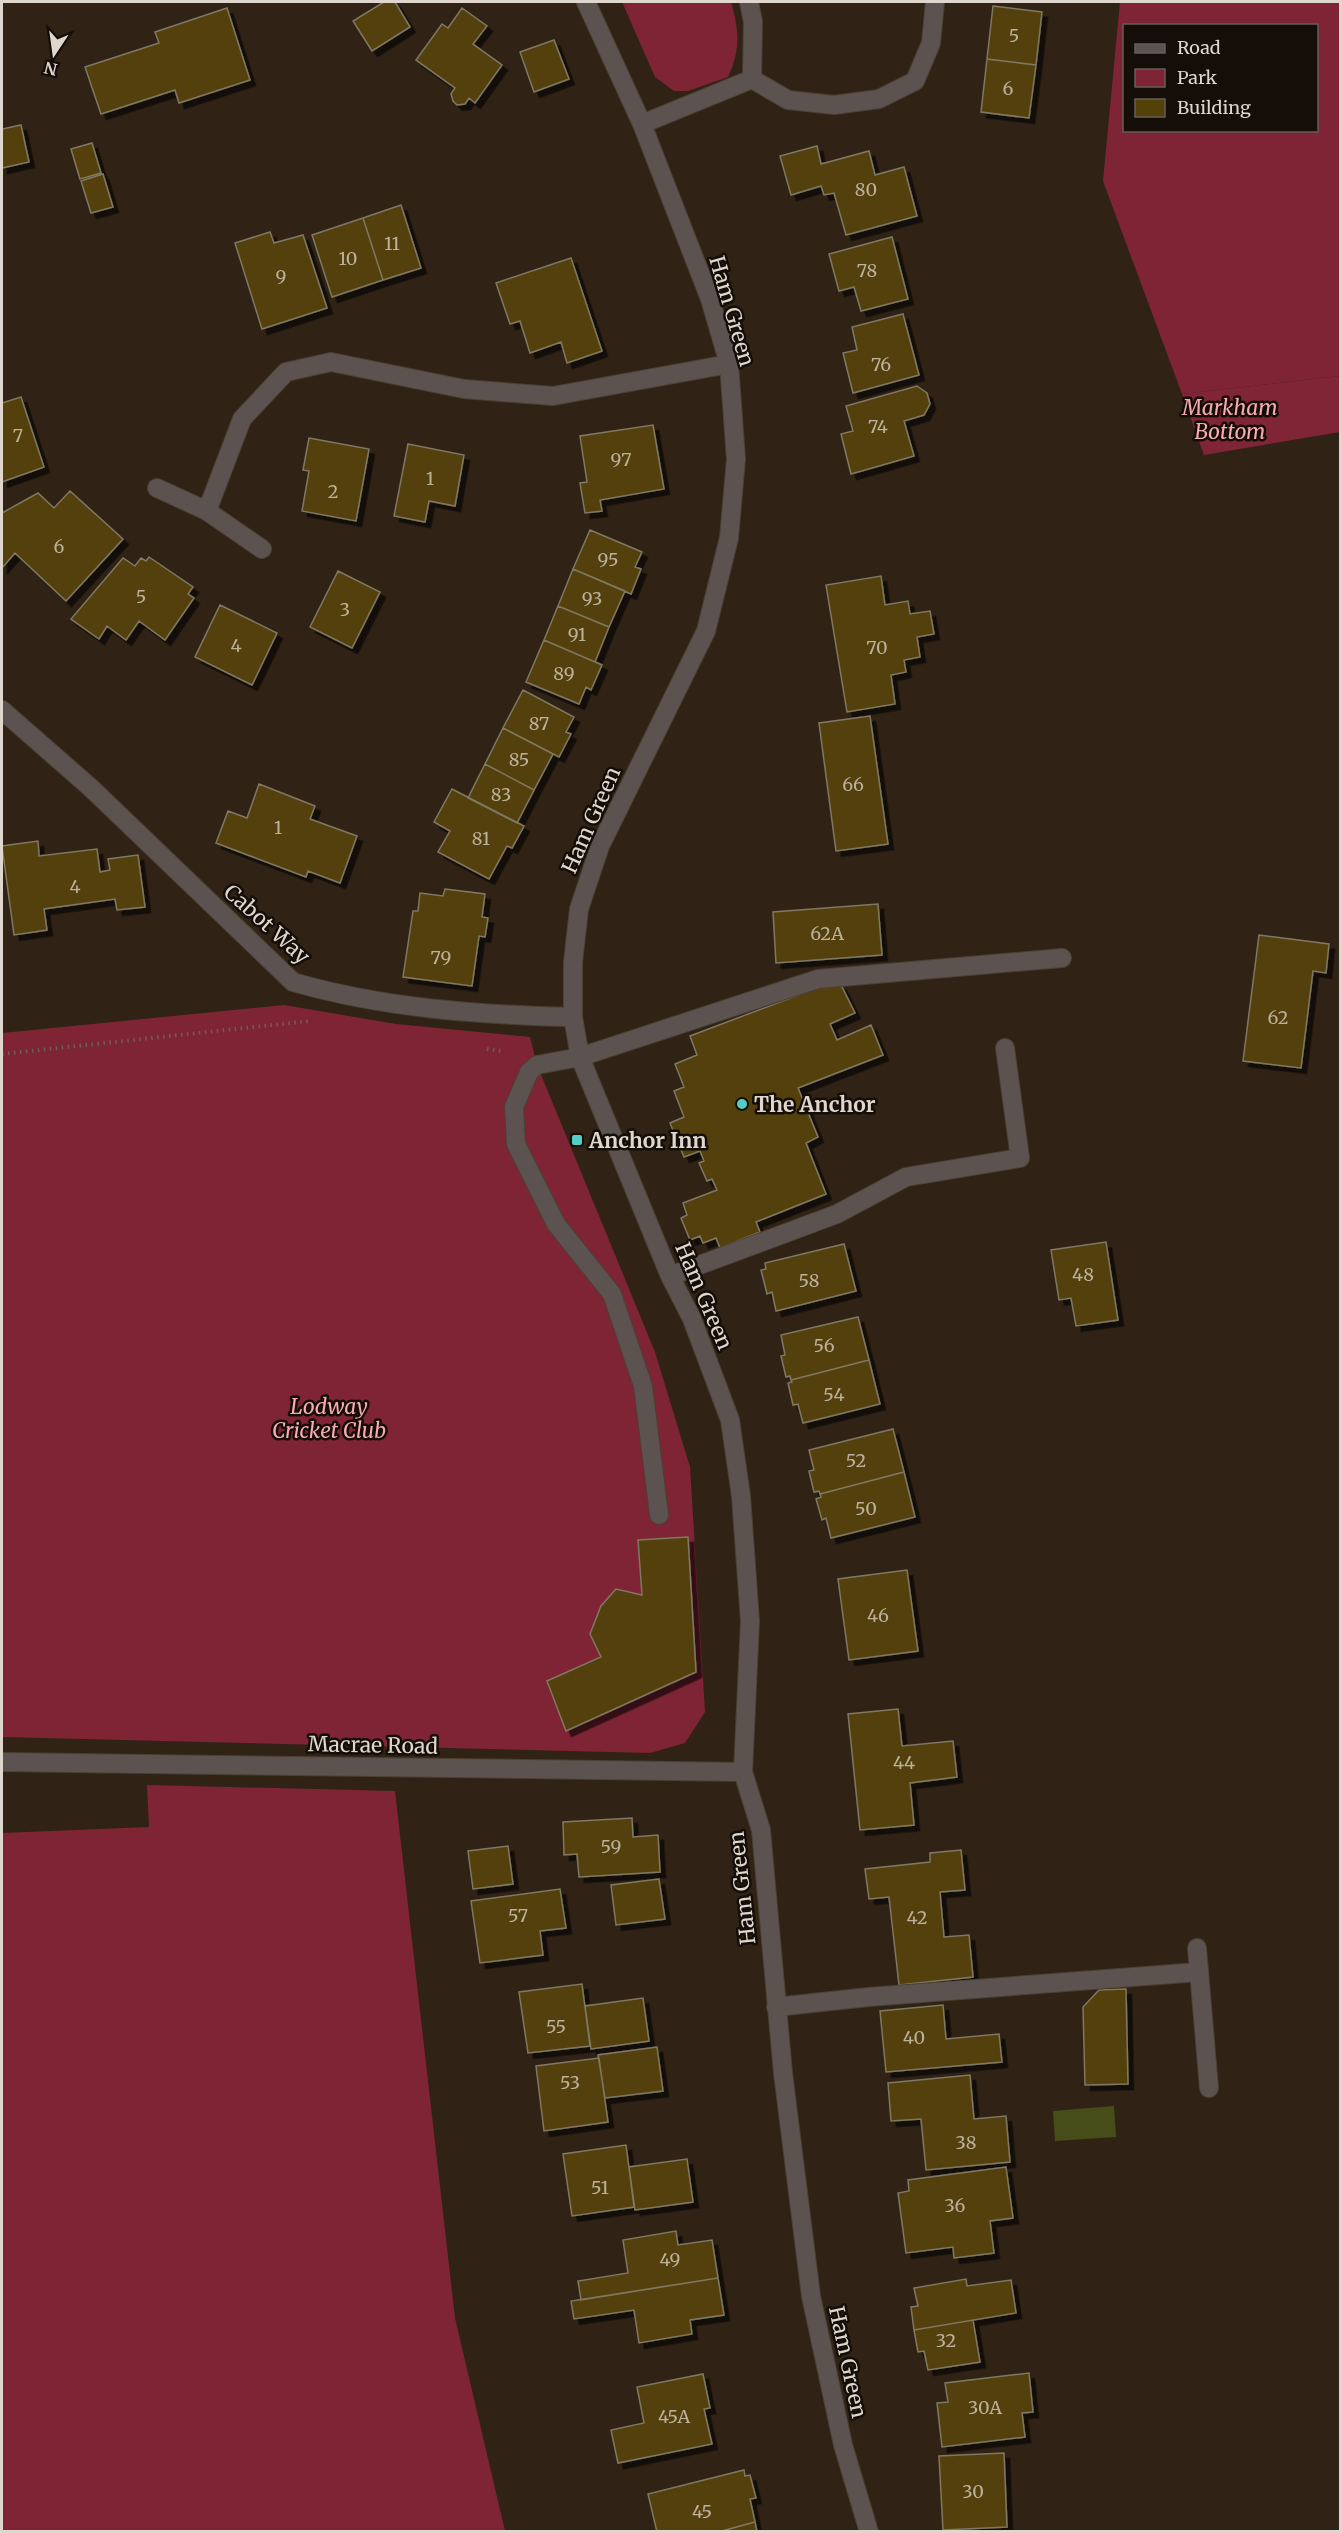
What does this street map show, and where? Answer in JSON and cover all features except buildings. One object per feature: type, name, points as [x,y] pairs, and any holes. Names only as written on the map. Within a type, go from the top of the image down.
[{"type":"street","name":"Ham Green","points":[[586,2],[642,124],[710,299],[729,364],[736,459],[729,538],[706,631],[600,846],[579,909],[573,962],[573,1017],[580,1057],[670,1276],[692,1318],[730,1420],[741,1496],[750,1621],[743,1772],[761,1830],[776,2007],[811,2296],[843,2445],[869,2532]]},
{"type":"street","points":[[749,2],[753,21],[752,79]]},
{"type":"street","points":[[752,79],[788,100],[834,105],[879,99],[915,81],[931,43],[935,2]]},
{"type":"street","points":[[642,124],[752,79]]},
{"type":"street","points":[[207,511],[242,419],[286,372],[331,362],[464,389],[553,396],[729,364]]},
{"type":"street","points":[[157,489],[207,511],[262,549]]},
{"type":"street","name":"Cabot Way","points":[[2,710],[91,788],[293,982],[328,992],[416,1006],[498,1015],[573,1017]]},
{"type":"street","points":[[659,1515],[643,1386],[612,1294],[556,1224],[516,1144],[514,1107],[529,1072],[537,1065],[580,1057],[818,979],[1062,957]]},
{"type":"street","points":[[670,1276],[837,1214],[906,1177],[1020,1158],[1005,1048]]},
{"type":"street","name":"Macrae Road","points":[[2,1762],[743,1772]]},
{"type":"street","points":[[1197,1948],[1209,2088]]},
{"type":"street","points":[[776,2007],[868,1997],[1199,1972]]},
{"type":"path","points":[[2,1054],[319,1020]]},
{"type":"green space","points":[[622,2],[731,2],[736,22],[737,48],[728,77],[688,91],[674,91],[655,77]]},
{"type":"green space","points":[[1120,2],[1340,2],[1340,376],[1182,394],[1103,181]]},
{"type":"green space","name":"Markham Bottom","points":[[1340,376],[1340,432],[1204,455],[1182,394]]},
{"type":"green space","name":"Lodway Cricket Club","points":[[284,1005],[396,1024],[530,1037],[537,1065],[655,1352],[690,1467],[705,1712],[685,1743],[650,1753],[2,1737],[2,1033]]},
{"type":"green space","points":[[147,1785],[395,1791],[455,2318],[505,2531],[2,2531],[2,1833],[149,1827]]},
{"type":"shaded area","points":[[1114,2106],[1116,2137],[1055,2141],[1053,2111]]},
{"type":"place","name":"The Anchor","points":[[742,1104]]},
{"type":"place","name":"Anchor Inn","points":[[577,1140]]}]
